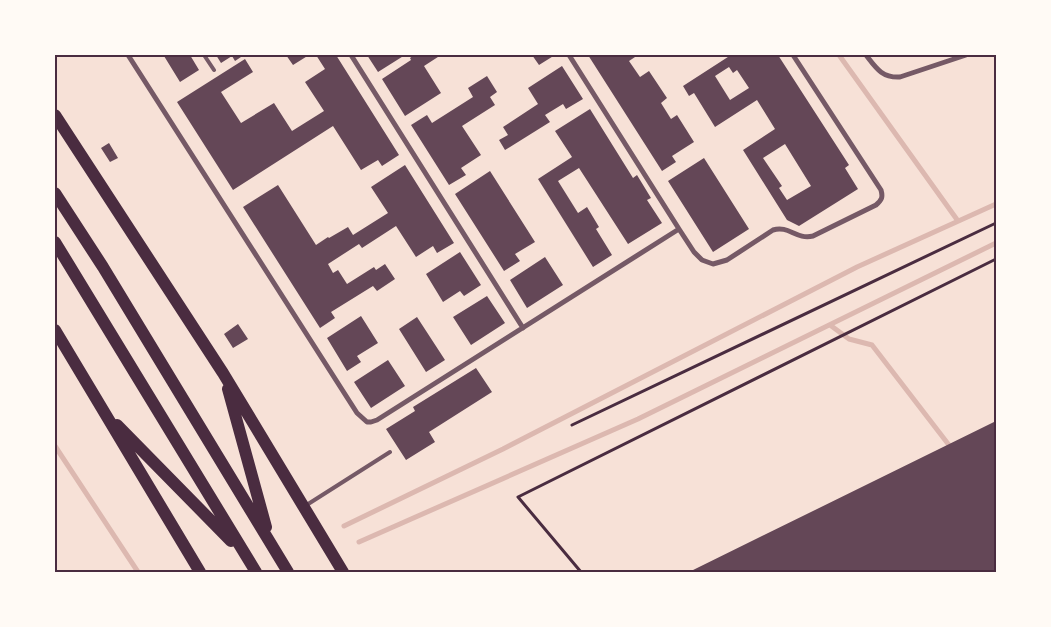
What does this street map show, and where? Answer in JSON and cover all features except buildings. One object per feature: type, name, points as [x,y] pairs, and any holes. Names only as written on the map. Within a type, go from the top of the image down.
[{"type":"highway","points":[[55,115],[223,373],[343,572]]},
{"type":"highway","points":[[55,193],[103,267],[288,572]]},
{"type":"highway","points":[[55,242],[256,572]]},
{"type":"highway","points":[[55,330],[200,572]]},
{"type":"highway","points":[[223,373],[270,541]]},
{"type":"highway","points":[[103,411],[247,557]]},
{"type":"street","points":[[128,55],[352,404],[367,422],[377,420],[679,229]]},
{"type":"street","points":[[351,55],[523,328]]},
{"type":"street","points":[[570,55],[694,252],[702,260],[713,264],[727,260],[773,230],[782,229],[807,238],[813,236],[881,201],[883,196],[882,190],[793,55]]},
{"type":"street","points":[[866,55],[887,76],[900,77],[966,55]]},
{"type":"lane","points":[[204,55],[214,70]]},
{"type":"lane","points":[[304,507],[390,452]]},
{"type":"path","points":[[572,425],[996,224]]},
{"type":"path","points":[[581,572],[518,497],[996,259]]},
{"type":"waterway","points":[[839,55],[958,221]]},
{"type":"waterway","points":[[344,526],[503,449],[857,267],[996,204]]},
{"type":"waterway","points":[[359,542],[638,419],[996,243]]},
{"type":"waterway","points":[[830,325],[849,339],[872,345],[952,449]]},
{"type":"waterway","points":[[55,446],[138,572]]}]
